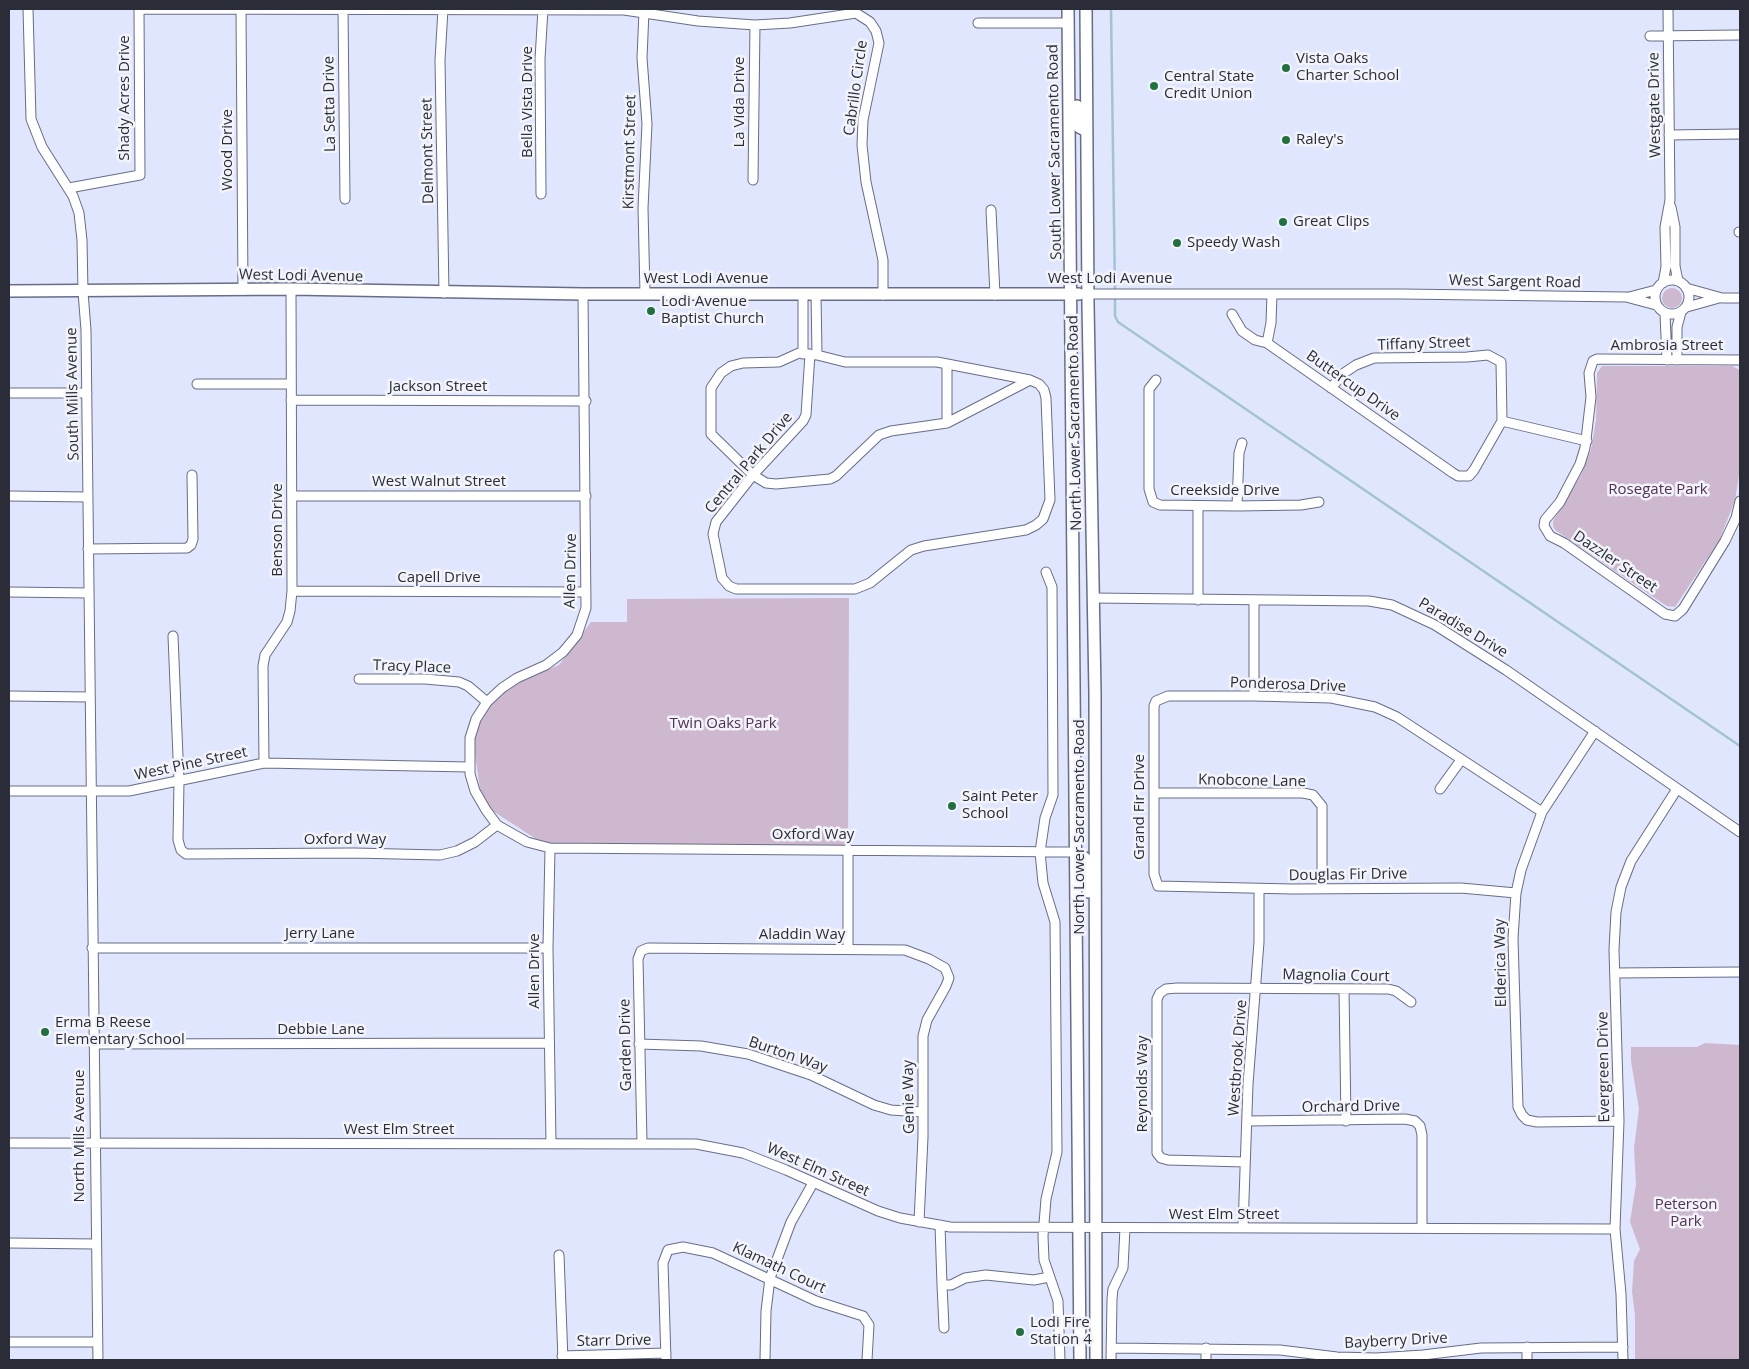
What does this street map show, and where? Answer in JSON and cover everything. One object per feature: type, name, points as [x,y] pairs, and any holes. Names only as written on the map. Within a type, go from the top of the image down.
[{"type":"main road","name":"South Lower Sacramento Road","points":[[1068,9],[1071,294]]},
{"type":"main road","name":"South Lower Sacramento Road","points":[[1086,9],[1088,294]]},
{"type":"main road","points":[[1069,46],[1076,58],[1078,123],[1082,130],[1087,131]]},
{"type":"main road","name":"West Lodi Avenue","points":[[9,291],[83,292],[291,289],[583,294],[1088,294]]},
{"type":"main road","name":"North Lower Sacramento Road","points":[[1071,294],[1080,1360]]},
{"type":"main road","name":"North Lower Sacramento Road","points":[[1088,294],[1096,935],[1096,1360]]},
{"type":"main road","points":[[1074,565],[1080,591],[1093,598]]},
{"type":"main road","points":[[1076,852],[1086,859],[1089,917],[1096,935]]},
{"type":"street","name":"South Mills Avenue","points":[[28,9],[31,119],[42,147],[69,188],[80,220],[86,330],[90,792]]},
{"type":"street","name":"Shady Acres Drive","points":[[69,188],[140,175],[139,9]]},
{"type":"street","name":"Cabrillo Circle","points":[[139,9],[543,9],[644,11],[698,21],[755,25],[790,23],[856,13],[866,18],[876,31],[878,48],[863,120],[862,145],[866,182],[883,260],[883,295]]},
{"type":"street","name":"Wood Drive","points":[[241,9],[242,290]]},
{"type":"street","name":"La Setta Drive","points":[[343,9],[345,199]]},
{"type":"street","name":"Delmont Street","points":[[443,9],[440,60],[444,292]]},
{"type":"street","name":"Bella Vista Drive","points":[[541,194],[540,59],[543,9]]},
{"type":"street","name":"Westgate Drive","points":[[1668,9],[1670,200],[1675,227],[1675,266],[1678,281]]},
{"type":"street","name":"Kirstmont Street","points":[[644,11],[642,58],[647,124],[643,208],[645,294]]},
{"type":"street","points":[[978,23],[1068,23]]},
{"type":"street","name":"La Vida Drive","points":[[754,180],[755,25]]},
{"type":"street","points":[[1650,36],[1740,35]]},
{"type":"street","points":[[1669,135],[1740,134]]},
{"type":"street","name":"Westgate Drive","points":[[1663,282],[1666,267],[1665,227],[1670,200]]},
{"type":"street","points":[[991,210],[995,295]]},
{"type":"street","points":[[1667,360],[1665,314],[1656,305],[1656,290],[1663,282],[1678,281],[1686,288],[1722,298],[1740,298]]},
{"type":"street","points":[[1677,360],[1677,327],[1689,297],[1686,288]]},
{"type":"street","name":"Benson Drive","points":[[264,763],[263,666],[265,655],[287,622],[292,591],[291,289]]},
{"type":"street","name":"West Sargent Road","points":[[1626,298],[1656,290]]},
{"type":"street","name":"Allen Drive","points":[[551,1144],[548,948],[550,848],[527,842],[497,824],[486,810],[475,790],[469,766],[470,738],[476,719],[487,702],[517,678],[546,665],[563,652],[577,635],[584,618],[586,592],[586,401],[583,294]]},
{"type":"street","name":"Central Park Drive","points":[[803,294],[810,354]]},
{"type":"street","name":"Central Park Drive","points":[[816,294],[806,415],[803,421],[753,475],[716,522],[713,534],[722,578],[729,586],[736,589],[855,590],[870,583],[910,550],[924,546],[1026,530],[1043,519],[1050,500],[1046,398],[1044,390],[1039,384],[1030,380]]},
{"type":"street","name":"West Lodi Avenue","points":[[1088,294],[1402,294]]},
{"type":"street","points":[[1266,343],[1271,323],[1272,294]]},
{"type":"street","name":"West Sargent Road","points":[[1402,294],[1626,298],[1656,305]]},
{"type":"street","points":[[1665,314],[1722,298]]},
{"type":"street","name":"Buttercup Drive","points":[[1232,314],[1242,331],[1255,340],[1266,343],[1453,473],[1464,477],[1469,476],[1477,466],[1502,421]]},
{"type":"street","points":[[799,353],[845,362],[947,364],[1030,380],[947,423],[892,431],[879,435],[836,476],[830,479],[776,484],[766,483],[753,475],[711,434],[711,388],[721,373],[731,366],[743,363],[778,362],[799,353]]},
{"type":"street","name":"Tiffany Street","points":[[1331,388],[1344,373],[1356,365],[1374,358],[1467,357],[1488,354],[1498,358],[1502,368],[1502,421]]},
{"type":"street","name":"Ambrosia Street","points":[[1587,441],[1591,397],[1590,373],[1593,362],[1597,359],[1740,360]]},
{"type":"street","points":[[947,364],[947,423]]},
{"type":"street","name":"Creekside Drive","points":[[1156,380],[1149,389],[1149,481],[1153,502],[1160,505],[1198,506],[1301,505],[1319,502]]},
{"type":"street","points":[[197,384],[290,384]]},
{"type":"street","points":[[9,392],[87,393]]},
{"type":"street","name":"Jackson Street","points":[[291,400],[586,401]]},
{"type":"street","points":[[1502,421],[1587,441]]},
{"type":"street","name":"Dazzler Street","points":[[1587,441],[1580,464],[1560,502],[1545,520],[1544,526],[1550,536],[1564,543],[1665,614],[1675,616],[1684,610],[1739,516]]},
{"type":"street","points":[[1237,506],[1239,453],[1242,443]]},
{"type":"street","points":[[88,549],[187,548],[191,545],[193,539],[192,475]]},
{"type":"street","points":[[9,496],[88,497]]},
{"type":"street","name":"West Walnut Street","points":[[292,496],[586,496]]},
{"type":"street","points":[[1739,516],[1740,501]]},
{"type":"street","points":[[1198,506],[1198,600]]},
{"type":"street","points":[[1046,572],[1052,587],[1053,795],[1045,818],[1040,852],[1043,882],[1055,922],[1057,1152],[1046,1199],[1043,1227],[1044,1260],[1058,1301],[1060,1360]]},
{"type":"street","name":"Capell Drive","points":[[292,591],[586,592]]},
{"type":"street","points":[[9,592],[89,593]]},
{"type":"street","name":"Paradise Drive","points":[[1093,598],[1369,601],[1400,608],[1435,625],[1506,670],[1740,832]]},
{"type":"street","points":[[1254,601],[1254,696]]},
{"type":"street","points":[[174,636],[179,781]]},
{"type":"street","name":"Tracy Place","points":[[360,679],[425,679],[459,682],[468,686],[487,702]]},
{"type":"street","points":[[9,696],[90,697]]},
{"type":"street","name":"Ponderosa Drive","points":[[1155,704],[1161,698],[1168,696],[1254,696],[1330,698],[1375,707],[1397,717],[1542,812]]},
{"type":"street","name":"Grand Fir Drive","points":[[1155,704],[1155,882],[1158,886],[1165,888],[1180,888]]},
{"type":"street","name":"Elderica Way","points":[[1595,731],[1542,812],[1520,870],[1516,893],[1513,938],[1520,1112],[1527,1120],[1536,1122],[1619,1121]]},
{"type":"street","points":[[1440,789],[1461,760]]},
{"type":"street","name":"West Pine Street","points":[[9,791],[129,791],[246,765],[264,763],[469,766]]},
{"type":"street","name":"Oxford Way","points":[[179,781],[178,840],[184,852],[194,855],[354,853],[440,855],[457,851],[475,842],[497,824]]},
{"type":"street","name":"Evergreen Drive","points":[[1623,1360],[1621,1294],[1615,1229],[1619,1121],[1615,972],[1616,912],[1625,874],[1641,843],[1677,789]]},
{"type":"street","name":"North Mills Avenue","points":[[90,792],[98,1360]]},
{"type":"street","name":"Knobcone Lane","points":[[1154,793],[1303,793],[1313,795],[1322,806],[1322,888]]},
{"type":"street","name":"Oxford Way","points":[[550,848],[1076,852]]},
{"type":"street","points":[[848,849],[848,948]]},
{"type":"street","name":"Douglas Fir Drive","points":[[1180,888],[1461,888],[1516,893]]},
{"type":"street","name":"Westbrook Drive","points":[[1243,1228],[1248,1084],[1256,989],[1259,889]]},
{"type":"street","name":"Jerry Lane","points":[[92,948],[548,948]]},
{"type":"street","name":"Aladdin Way","points":[[644,950],[848,948],[905,950],[929,959],[945,968],[949,978]]},
{"type":"street","name":"Garden Drive","points":[[642,1142],[638,959],[644,950]]},
{"type":"street","points":[[1615,972],[1740,972]]},
{"type":"street","name":"Genie Way","points":[[919,1222],[922,1182],[924,1030],[949,978]]},
{"type":"street","name":"Magnolia Court","points":[[1160,993],[1166,989],[1176,988],[1344,989],[1396,991],[1411,1002]]},
{"type":"street","points":[[1344,989],[1346,1121]]},
{"type":"street","name":"Reynolds Way","points":[[1160,993],[1158,999],[1157,1153],[1161,1158],[1176,1160],[1245,1162]]},
{"type":"street","name":"Debbie Lane","points":[[93,1044],[549,1043]]},
{"type":"street","name":"Burton Way","points":[[639,1044],[701,1046],[748,1054],[811,1075],[891,1110],[922,1112]]},
{"type":"street","name":"Orchard Drive","points":[[1248,1121],[1405,1119],[1414,1121],[1420,1126],[1422,1135],[1422,1228]]},
{"type":"street","name":"West Elm Street","points":[[9,1143],[94,1145],[551,1144],[642,1142],[696,1144],[743,1153],[878,1212],[940,1226],[1095,1229],[1615,1229]]},
{"type":"street","points":[[765,1360],[766,1311],[770,1278],[791,1222],[813,1183]]},
{"type":"street","points":[[940,1226],[944,1328]]},
{"type":"street","points":[[1111,1360],[1113,1289],[1123,1268],[1125,1228]]},
{"type":"street","points":[[9,1243],[96,1244]]},
{"type":"street","name":"Klamath Court","points":[[666,1357],[663,1263],[668,1250],[677,1247],[713,1253],[816,1301],[863,1316],[869,1325],[867,1360]]},
{"type":"street","points":[[559,1256],[563,1358]]},
{"type":"street","points":[[942,1285],[951,1285],[965,1278],[986,1275],[1034,1280],[1049,1277]]},
{"type":"street","points":[[9,1342],[98,1342]]},
{"type":"street","points":[[1527,1360],[1528,1347]]},
{"type":"street","name":"Bayberry Drive","points":[[1111,1348],[1280,1350],[1337,1358],[1376,1358],[1481,1348],[1623,1347]]},
{"type":"street","points":[[1206,1348],[1206,1360]]},
{"type":"street","name":"Starr Drive","points":[[563,1358],[666,1357]]},
{"type":"green space","points":[[1672,288],[1679,291],[1682,298],[1679,305],[1672,308],[1665,305],[1662,298],[1665,291]]},
{"type":"green space","name":"Rosegate Park","points":[[1602,366],[1732,366],[1740,370],[1740,469],[1735,500],[1720,539],[1675,607],[1667,606],[1659,601],[1555,530],[1553,526],[1553,521],[1581,475],[1591,450],[1596,420],[1597,373]]},
{"type":"green space","name":"Twin Oaks Park","points":[[849,598],[848,849],[550,848],[482,804],[472,732],[502,688],[559,665],[591,622],[627,622],[627,599]]},
{"type":"green space","name":"Peterson Park","points":[[1705,1043],[1740,1045],[1740,1360],[1635,1360],[1635,1315],[1632,1292],[1634,1261],[1640,1249],[1630,1222],[1636,1184],[1634,1148],[1639,1109],[1631,1061],[1631,1047],[1697,1047]]},
{"type":"waterway","points":[[1111,9],[1115,292]]},
{"type":"waterway","points":[[1115,297],[1115,316],[1118,322],[1740,746]]},
{"type":"place","name":"Vista Oaks Charter School","points":[[1286,68]]},
{"type":"place","name":"Central State Credit Union","points":[[1154,86]]},
{"type":"place","name":"Raley's","points":[[1286,140]]},
{"type":"place","name":"Great Clips","points":[[1283,222]]},
{"type":"place","name":"Speedy Wash","points":[[1177,243]]},
{"type":"place","name":"Lodi Avenue Baptist Church","points":[[651,311]]},
{"type":"place","name":"Saint Peter School","points":[[952,806]]},
{"type":"place","name":"Erma B Reese Elementary School","points":[[45,1032]]},
{"type":"place","name":"Lodi Fire Station 4","points":[[1020,1332]]}]
